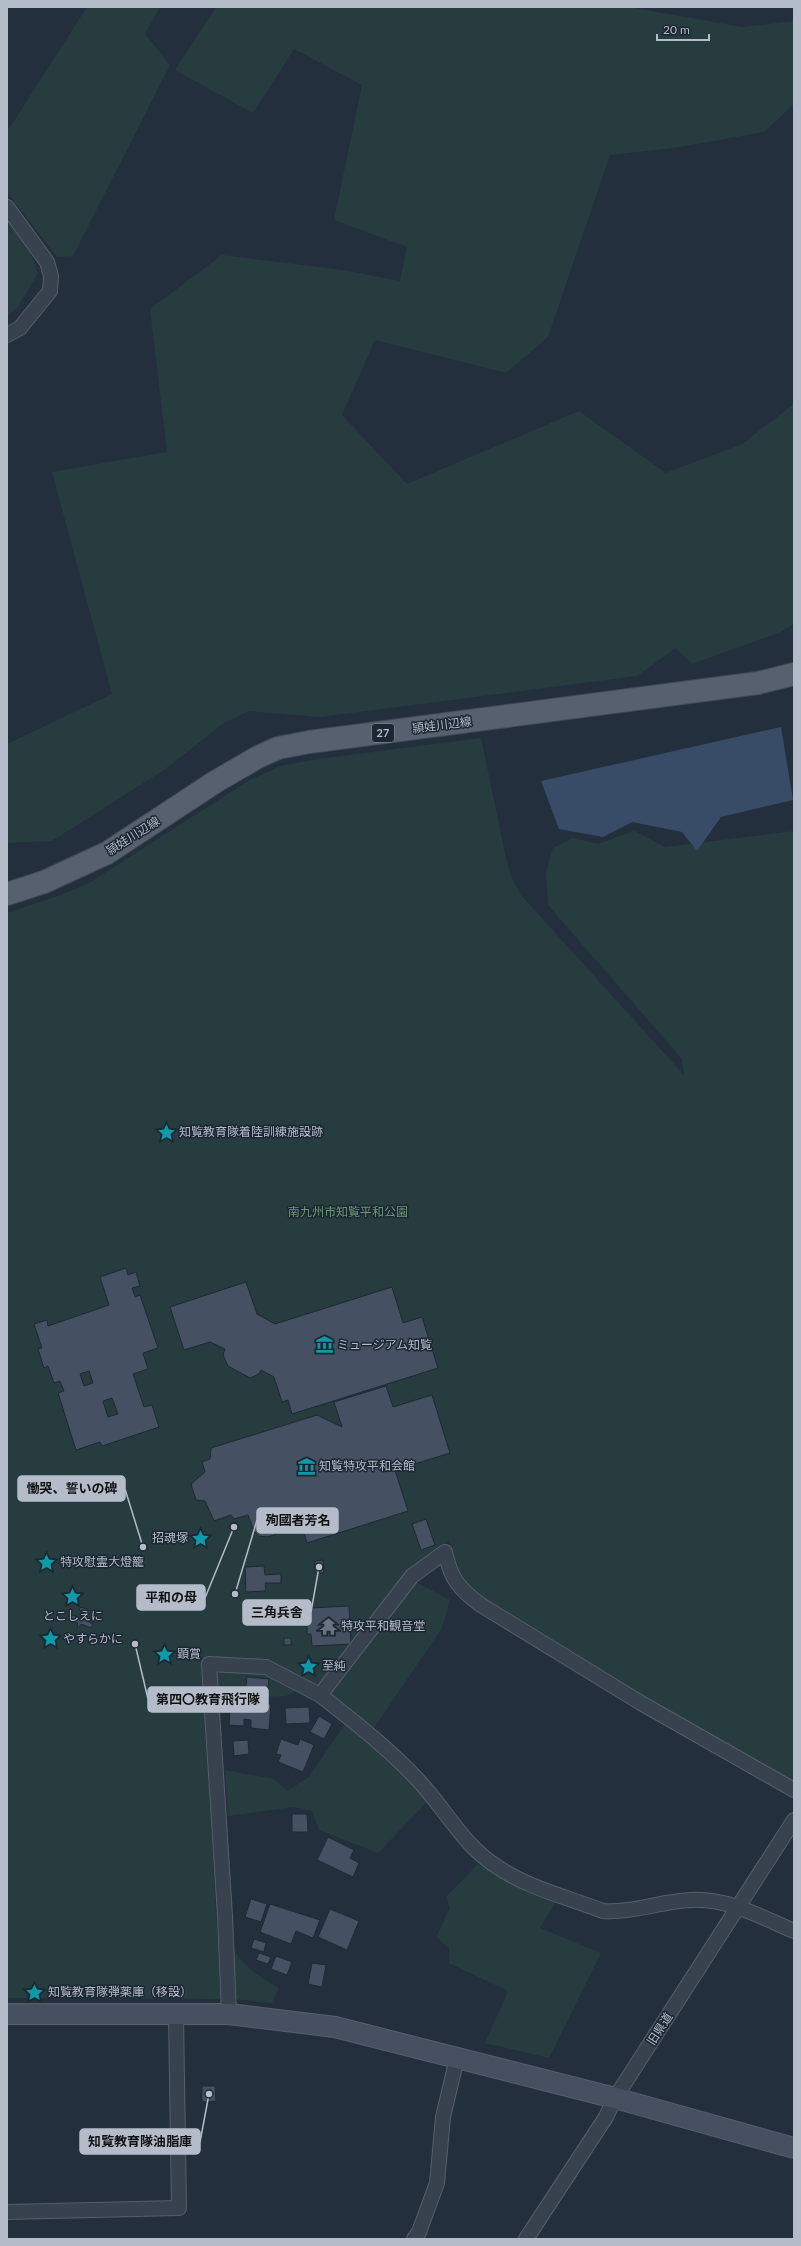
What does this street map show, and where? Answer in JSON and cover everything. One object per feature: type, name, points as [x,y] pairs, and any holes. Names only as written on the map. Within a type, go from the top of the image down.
[{"type":"main road","name":"頴娃川辺線","points":[[7,894],[51,879],[107,853],[242,765],[278,748],[309,742],[758,682],[794,674]]},
{"type":"street","points":[[7,207],[47,262],[51,276],[50,291],[20,328],[7,335]]},
{"type":"street","points":[[320,1695],[412,1576],[445,1552],[454,1580],[464,1593],[481,1605],[641,1703],[794,1790]]},
{"type":"street","points":[[229,2014],[225,1916],[209,1664],[266,1668],[320,1695],[363,1729],[417,1779],[460,1835],[498,1868],[521,1880],[603,1911],[617,1912],[691,1900],[724,1902],[794,1931]]},
{"type":"street","name":"旧県道","points":[[526,2239],[606,2117],[615,2098],[794,1820]]},
{"type":"street","points":[[7,2014],[229,2014],[335,2027],[615,2098],[794,2148]]},
{"type":"street","points":[[7,2212],[180,2208],[176,2015]]},
{"type":"street","points":[[414,2239],[419,2232],[437,2183],[444,2117],[457,2058]]},
{"type":"green space","points":[[87,7],[160,7],[145,34],[170,65],[73,256],[57,257],[7,192],[7,128],[9,129]]},
{"type":"green space","points":[[216,7],[629,7],[742,27],[794,21],[794,104],[764,132],[674,148],[610,155],[548,337],[506,373],[375,340],[342,415],[407,484],[579,411],[666,473],[742,444],[794,404],[794,624],[781,632],[692,664],[676,648],[637,676],[320,717],[249,711],[224,723],[164,770],[52,841],[7,843],[7,744],[112,694],[52,472],[167,452],[150,309],[222,255],[343,270],[400,281],[407,247],[334,220],[362,85],[294,49],[253,113],[175,70]]},
{"type":"green space","points":[[7,220],[28,247],[38,273],[17,308],[7,316]]},
{"type":"green space","name":"南九州市知覧平和公園","points":[[481,738],[506,858],[511,876],[520,894],[684,1075],[682,1059],[548,905],[546,872],[553,848],[573,838],[598,844],[634,831],[665,847],[794,831],[794,1783],[634,1693],[471,1590],[460,1575],[449,1540],[408,1571],[325,1679],[314,1687],[296,1690],[286,1696],[229,1698],[216,1686],[203,1687],[221,1999],[7,1998],[7,913],[63,894],[89,883],[248,781],[280,766],[318,759]]},
{"type":"green space","points":[[414,1581],[450,1600],[442,1628],[374,1728],[328,1693]]},
{"type":"green space","points":[[345,1724],[409,1779],[427,1802],[378,1853],[319,1830],[312,1811],[293,1807],[228,1816],[225,1770],[274,1779],[287,1791],[309,1777]]},
{"type":"green space","points":[[478,1864],[508,1883],[556,1902],[540,1928],[601,1953],[549,2058],[485,2043],[508,1991],[449,1963],[449,1948],[436,1937],[450,1908],[446,1897]]},
{"type":"green space","points":[[230,1943],[240,1958],[251,1970],[279,1988],[272,2003],[233,1999]]},
{"type":"water","points":[[781,727],[793,800],[721,817],[697,851],[682,832],[632,822],[603,837],[559,829],[541,781]]},
{"type":"building","points":[[126,1268],[128,1275],[136,1272],[140,1286],[132,1288],[135,1297],[140,1295],[158,1348],[143,1353],[148,1369],[133,1374],[144,1407],[152,1405],[159,1427],[102,1446],[100,1442],[76,1450],[58,1393],[64,1391],[60,1381],[54,1383],[48,1366],[44,1368],[38,1349],[42,1348],[34,1324],[47,1320],[48,1326],[109,1305],[100,1277]],"holes":[[[89,1371],[93,1383],[84,1386],[80,1374]],[[112,1398],[118,1414],[108,1417],[103,1401]]]},
{"type":"building","name":"ミュージアム知覧","points":[[246,1282],[257,1314],[275,1324],[392,1287],[403,1323],[422,1317],[438,1368],[292,1414],[288,1400],[282,1402],[274,1377],[261,1370],[259,1374],[250,1378],[228,1366],[223,1355],[225,1349],[210,1342],[184,1350],[170,1307]]},
{"type":"building","name":"知覧特攻平和会館","points":[[386,1386],[393,1407],[432,1395],[450,1453],[395,1470],[408,1511],[307,1543],[297,1511],[279,1517],[281,1523],[279,1530],[274,1535],[267,1537],[259,1536],[254,1531],[248,1515],[234,1519],[231,1515],[214,1521],[205,1501],[196,1500],[191,1484],[205,1472],[202,1462],[210,1459],[211,1448],[317,1415],[342,1427],[334,1402]]},
{"type":"building","points":[[426,1519],[435,1545],[421,1550],[412,1524]]},
{"type":"building","points":[[323,1560],[324,1573],[315,1573],[315,1561]]},
{"type":"building","points":[[264,1566],[265,1575],[281,1574],[281,1583],[265,1583],[266,1591],[246,1592],[245,1567]]},
{"type":"building","name":"特攻平和観音堂","points":[[349,1606],[351,1644],[312,1646],[311,1634],[307,1634],[307,1618],[311,1617],[310,1608]]},
{"type":"building","points":[[81,1607],[91,1611],[89,1614],[85,1613],[83,1619],[93,1624],[91,1628],[81,1624],[77,1628],[78,1623],[68,1618],[70,1614],[80,1618],[83,1612],[79,1610]]},
{"type":"building","points":[[284,1638],[291,1638],[291,1645],[284,1645]]},
{"type":"building","points":[[247,1677],[269,1679],[267,1695],[245,1693]]},
{"type":"building","points":[[231,1700],[271,1704],[269,1730],[251,1728],[251,1720],[244,1719],[244,1726],[229,1725]]},
{"type":"building","points":[[309,1707],[310,1723],[286,1724],[285,1708]]},
{"type":"building","points":[[319,1716],[332,1724],[324,1739],[310,1732]]},
{"type":"building","points":[[281,1739],[298,1745],[300,1739],[314,1745],[303,1772],[278,1762],[281,1755],[276,1754]]},
{"type":"building","points":[[248,1740],[249,1754],[234,1756],[233,1741]]},
{"type":"building","points":[[292,1814],[307,1814],[308,1832],[292,1832]]},
{"type":"building","points":[[328,1837],[354,1850],[350,1858],[359,1863],[353,1877],[317,1860]]},
{"type":"building","points":[[251,1899],[267,1904],[261,1922],[245,1917]]},
{"type":"building","points":[[270,1904],[320,1920],[313,1938],[296,1931],[291,1944],[260,1932]]},
{"type":"building","points":[[330,1909],[359,1921],[347,1950],[318,1937]]},
{"type":"building","points":[[254,1939],[266,1943],[264,1952],[251,1948]]},
{"type":"building","points":[[259,1953],[271,1957],[268,1964],[256,1960]]},
{"type":"building","points":[[276,1956],[292,1962],[287,1975],[271,1969]]},
{"type":"building","points":[[312,1963],[326,1965],[322,1987],[308,1984]]},
{"type":"building","points":[[202,2086],[215,2086],[216,2101],[202,2102]]},
{"type":"place","name":"知覧教育隊着陸訓練施設跡","points":[[166,1132]]},
{"type":"place","name":"ミュージアム知覧","points":[[324,1345]]},
{"type":"place","name":"知覧特攻平和会館","points":[[306,1466]]},
{"type":"place","name":"平和の母","points":[[234,1527]]},
{"type":"place","name":"招魂塚","points":[[201,1538]]},
{"type":"place","name":"慟哭、誓いの碑","points":[[143,1547]]},
{"type":"place","name":"特攻慰霊大燈籠","points":[[47,1562]]},
{"type":"place","name":"三角兵舎","points":[[319,1567]]},
{"type":"place","name":"殉國者芳名","points":[[235,1594]]},
{"type":"place","name":"とこしえに","points":[[73,1597]]},
{"type":"place","name":"特攻平和観音堂","points":[[328,1626]]},
{"type":"place","name":"やすらかに","points":[[50,1639]]},
{"type":"place","name":"第四〇教育飛行隊","points":[[135,1644]]},
{"type":"place","name":"顕賞","points":[[164,1654]]},
{"type":"place","name":"至純","points":[[309,1666]]},
{"type":"place","name":"知覧教育隊弾薬庫（移設）","points":[[35,1992]]},
{"type":"place","name":"知覧教育隊油脂庫","points":[[209,2094]]}]
